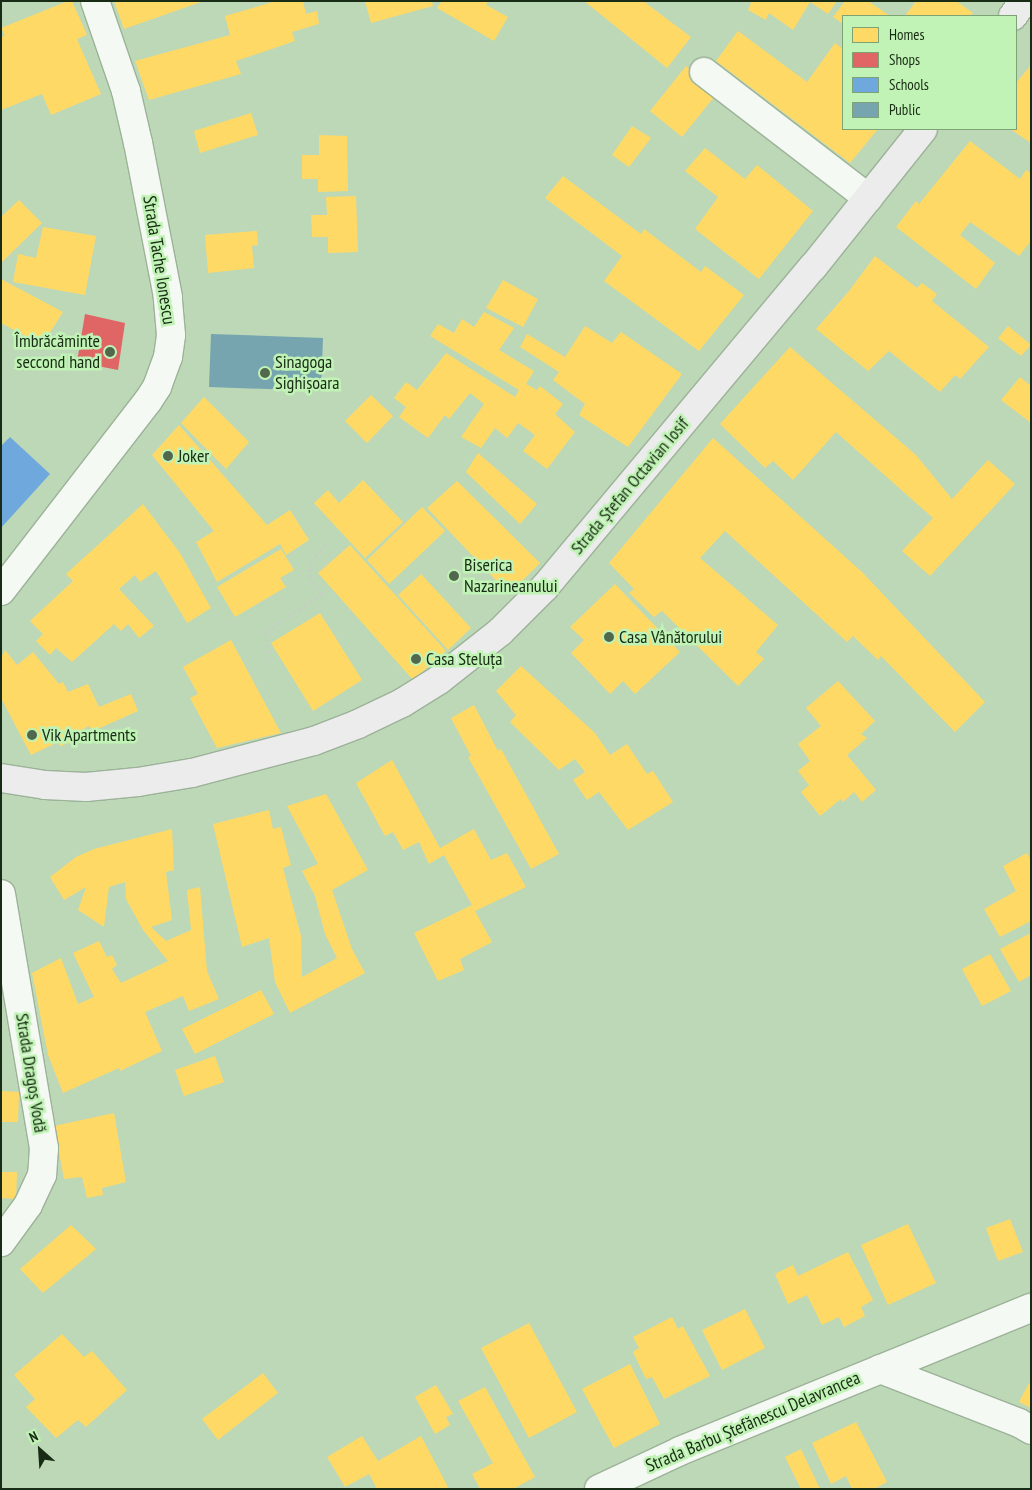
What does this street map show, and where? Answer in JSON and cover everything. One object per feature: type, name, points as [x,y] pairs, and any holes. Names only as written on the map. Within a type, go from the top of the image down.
[{"type":"main road","points":[[1013,15],[1024,1]]},
{"type":"main road","name":"Strada Ștefan Octavian Iosif","points":[[1,778],[45,785],[86,787],[138,782],[192,773],[268,755],[314,741],[384,711],[440,680],[500,632],[545,587],[922,130]]},
{"type":"street","name":"Strada Tache Ionescu","points":[[1,592],[148,401],[157,387],[168,357],[171,335],[168,297],[138,143],[126,91],[95,1]]},
{"type":"street","points":[[704,72],[868,198]]},
{"type":"street","name":"Strada Dragoș Vodă","points":[[1,894],[44,1148],[42,1175],[28,1205],[1,1242]]},
{"type":"street","name":"Strada Barbu Ștefănescu Delavrancea","points":[[599,1489],[680,1451],[1031,1308]]},
{"type":"street","name":"Strada Barbu Ștefănescu Delavrancea","points":[[880,1370],[1019,1423],[1031,1430]]},
{"type":"path","points":[[268,660],[266,630],[321,594],[310,577],[310,566],[315,556],[329,542]]},
{"type":"building: Homes","points":[[72,1],[87,35],[77,39],[101,94],[51,115],[42,94],[1,110],[1,37],[5,36],[1,28]]},
{"type":"building: Homes","points":[[114,1],[201,1],[201,2],[124,29]]},
{"type":"building: Homes","points":[[276,1],[303,1],[306,14],[317,11],[319,24],[292,32],[295,41],[236,61],[241,74],[149,100],[135,61],[230,35],[225,16]]},
{"type":"building: Homes","points":[[365,1],[432,1],[433,6],[371,23]]},
{"type":"building: Homes","points":[[442,1],[488,1],[486,5],[508,17],[494,41],[437,8]]},
{"type":"building: Homes","points":[[584,1],[643,1],[691,37],[667,68]]},
{"type":"building: Homes","points":[[749,1],[837,1],[828,14],[810,2],[793,30],[769,13],[766,20],[748,10],[751,3]]},
{"type":"building: Homes","points":[[845,1],[868,1],[889,15],[842,15],[842,23],[833,17]]},
{"type":"building: Homes","points":[[916,1],[956,1],[973,13],[971,15],[906,15]]},
{"type":"building: Homes","points":[[738,31],[807,82],[835,43],[842,48],[842,130],[877,130],[850,163],[716,61]]},
{"type":"building: Homes","points":[[1031,65],[1031,143],[1012,130],[1017,130],[1017,82]]},
{"type":"building: Homes","points":[[686,66],[718,92],[682,137],[650,111]]},
{"type":"building: Homes","points":[[251,113],[258,135],[200,153],[194,131]]},
{"type":"building: Homes","points":[[632,126],[651,138],[629,167],[612,155]]},
{"type":"building: Homes","points":[[319,135],[347,136],[348,191],[318,192],[318,179],[302,179],[302,155],[319,155]]},
{"type":"building: Homes","points":[[970,141],[1020,179],[1026,170],[1031,173],[1031,241],[1019,256],[970,222],[960,235],[995,263],[976,289],[896,227],[916,201],[919,204]]},
{"type":"building: Homes","points":[[705,148],[745,179],[757,165],[813,211],[759,279],[695,229],[718,197],[685,171]]},
{"type":"building: Homes","points":[[563,176],[641,234],[644,229],[701,272],[705,266],[744,295],[699,351],[604,281],[622,256],[545,198]]},
{"type":"building: Homes","points":[[356,196],[358,252],[328,253],[328,237],[312,237],[311,215],[327,215],[326,197]]},
{"type":"building: Homes","points":[[19,200],[42,223],[1,263],[1,217]]},
{"type":"building: Homes","points":[[43,227],[96,236],[85,295],[13,282],[18,254],[36,258]]},
{"type":"building: Homes","points":[[257,231],[258,245],[252,246],[254,268],[208,273],[205,235]]},
{"type":"building: Homes","points":[[875,256],[917,288],[922,283],[937,294],[932,301],[989,347],[960,379],[955,375],[940,392],[889,351],[868,371],[816,329],[849,291]]},
{"type":"building: Homes","points":[[1,279],[63,312],[42,345],[1,323]]},
{"type":"building: Homes","points":[[503,280],[538,299],[523,327],[486,308]]},
{"type":"building: Homes","points":[[484,312],[514,328],[499,350],[534,371],[526,384],[537,390],[540,386],[563,404],[555,414],[575,432],[547,469],[523,451],[535,435],[518,423],[507,438],[495,428],[481,448],[461,437],[484,404],[470,393],[449,419],[445,415],[428,438],[399,417],[406,407],[394,398],[406,382],[417,390],[446,353],[515,397],[519,390],[430,336],[438,324],[454,333],[462,319],[474,327]]},
{"type":"building: Homes","points":[[585,326],[612,343],[621,332],[682,374],[628,447],[579,415],[585,404],[553,380],[559,372],[520,347],[527,334],[565,357]]},
{"type":"building: Homes","points":[[1008,326],[1031,345],[1021,356],[998,338]]},
{"type":"building: Homes","points":[[790,347],[916,455],[952,499],[988,460],[1015,484],[930,576],[902,551],[933,518],[836,432],[793,480],[773,461],[765,468],[720,424]]},
{"type":"building: Homes","points":[[1020,377],[1031,386],[1031,423],[1001,400]]},
{"type":"building: Homes","points":[[371,395],[393,416],[367,443],[345,421]]},
{"type":"building: Homes","points":[[204,397],[249,442],[226,469],[181,423]]},
{"type":"building: Homes","points":[[179,425],[267,525],[290,510],[309,540],[286,555],[280,544],[217,582],[196,542],[214,531],[152,455]]},
{"type":"building: Homes","points":[[713,438],[862,572],[985,702],[955,732],[881,656],[878,660],[853,636],[847,642],[725,531],[700,558],[778,625],[756,652],[764,659],[738,686],[662,611],[654,617],[629,593],[634,589],[609,563]]},
{"type":"building: Homes","points":[[478,453],[537,504],[520,524],[466,472]]},
{"type":"building: Homes","points":[[363,480],[403,522],[365,558],[314,503],[328,490],[339,503]]},
{"type":"building: Homes","points":[[457,481],[540,563],[509,594],[427,508]]},
{"type":"building: Homes","points":[[143,504],[180,553],[211,608],[187,623],[156,571],[140,582],[135,575],[119,589],[154,626],[139,638],[128,624],[121,631],[114,624],[72,662],[56,648],[50,655],[36,641],[43,634],[30,621],[73,581],[66,574]]},
{"type":"building: Homes","points":[[422,507],[445,531],[389,584],[367,560]]},
{"type":"building: Homes","name":"Casa Steluța","points":[[350,545],[446,651],[413,680],[318,573]]},
{"type":"building: Homes","points":[[281,549],[294,570],[280,578],[286,587],[235,617],[217,587]]},
{"type":"building: Homes","points":[[421,574],[471,628],[448,650],[398,595]]},
{"type":"building: Homes","points":[[615,584],[680,652],[635,694],[623,681],[610,694],[571,653],[584,640],[570,627]]},
{"type":"building: Homes","points":[[320,613],[362,680],[313,711],[271,643]]},
{"type":"building: Homes","points":[[231,640],[281,733],[217,748],[190,698],[198,694],[183,667]]},
{"type":"building: Homes","points":[[5,650],[17,665],[33,652],[59,684],[63,682],[68,692],[88,684],[99,707],[131,694],[138,711],[93,731],[89,726],[76,733],[79,739],[60,746],[58,742],[31,755],[1,698],[1,658]]},
{"type":"building: Homes","points":[[521,666],[595,733],[610,755],[627,744],[647,774],[653,771],[673,802],[628,830],[599,792],[587,800],[573,780],[585,772],[575,759],[559,770],[510,722],[516,715],[496,691]]},
{"type":"building: Homes","points":[[838,681],[875,721],[861,734],[867,738],[847,755],[876,790],[862,802],[854,792],[843,802],[841,799],[820,816],[801,792],[809,785],[798,771],[810,761],[798,744],[821,726],[806,708]]},
{"type":"building: Homes","points":[[474,705],[498,751],[501,749],[559,854],[531,869],[468,757],[471,756],[451,718]]},
{"type":"building: Homes","points":[[392,760],[440,848],[474,829],[491,860],[507,853],[526,887],[475,911],[492,942],[460,959],[464,970],[438,981],[414,933],[472,905],[444,855],[429,864],[419,842],[403,850],[393,832],[385,836],[356,783]]},
{"type":"building: Homes","points":[[326,794],[368,870],[332,890],[352,949],[365,973],[290,1013],[275,982],[269,938],[242,947],[213,824],[269,810],[273,829],[281,827],[291,865],[283,868],[301,936],[302,977],[337,958],[325,934],[315,896],[302,871],[318,864],[287,806]]},
{"type":"building: Homes","points":[[172,829],[174,870],[166,872],[172,920],[151,927],[166,941],[191,930],[187,890],[200,887],[207,971],[219,999],[189,1011],[183,996],[145,1012],[162,1051],[120,1071],[119,1068],[63,1093],[48,1055],[32,973],[61,958],[78,1004],[94,997],[73,953],[99,941],[107,957],[112,955],[117,965],[112,969],[121,983],[168,961],[143,930],[126,899],[125,882],[109,887],[104,927],[78,910],[86,887],[64,900],[50,877],[76,857],[94,849]]},
{"type":"building: Homes","points":[[1027,853],[1031,861],[1031,921],[1000,937],[984,909],[1016,891],[1003,866]]},
{"type":"building: Homes","points":[[1031,933],[1031,975],[1019,982],[1000,949]]},
{"type":"building: Homes","points":[[990,954],[1011,991],[982,1006],[962,969]]},
{"type":"building: Homes","points":[[261,990],[274,1014],[195,1054],[182,1029]]},
{"type":"building: Homes","points":[[215,1056],[224,1082],[184,1096],[175,1070]]},
{"type":"building: Homes","points":[[1,1091],[19,1092],[18,1122],[1,1122]]},
{"type":"building: Homes","points":[[114,1113],[126,1182],[102,1188],[103,1195],[87,1198],[82,1177],[64,1179],[54,1126]]},
{"type":"building: Homes","points":[[1,1172],[17,1172],[16,1199],[1,1198]]},
{"type":"building: Homes","points":[[1010,1219],[1023,1252],[998,1261],[986,1228]]},
{"type":"building: Homes","points":[[908,1224],[936,1283],[888,1305],[861,1245]]},
{"type":"building: Homes","points":[[71,1225],[96,1249],[43,1293],[20,1269]]},
{"type":"building: Homes","points":[[848,1252],[873,1300],[861,1307],[865,1316],[844,1327],[839,1317],[822,1325],[807,1295],[788,1304],[775,1274],[793,1265],[798,1276]]},
{"type":"building: Homes","points":[[745,1309],[765,1348],[722,1370],[702,1330]]},
{"type":"building: Homes","points":[[672,1317],[678,1329],[683,1326],[710,1376],[664,1399],[652,1377],[646,1379],[633,1352],[639,1348],[633,1337]]},
{"type":"building: Homes","points":[[529,1323],[577,1412],[529,1438],[481,1348]]},
{"type":"building: Homes","points":[[62,1334],[84,1357],[92,1351],[127,1390],[86,1427],[78,1420],[56,1438],[26,1407],[35,1399],[14,1375]]},
{"type":"building: Homes","points":[[630,1364],[660,1424],[614,1448],[582,1389]]},
{"type":"building: Homes","points":[[263,1373],[278,1393],[218,1440],[202,1419]]},
{"type":"building: Homes","points":[[1029,1383],[1031,1384],[1031,1408],[1019,1402]]},
{"type":"building: Homes","points":[[436,1385],[453,1414],[446,1417],[450,1425],[435,1434],[415,1397]]},
{"type":"building: Homes","points":[[485,1387],[535,1477],[513,1489],[480,1489],[472,1474],[493,1463],[458,1401]]},
{"type":"building: Homes","points":[[856,1422],[887,1482],[874,1489],[852,1489],[846,1476],[831,1484],[812,1443]]},
{"type":"building: Homes","points":[[362,1436],[378,1461],[421,1436],[448,1487],[445,1489],[377,1489],[369,1474],[345,1487],[327,1457]]},
{"type":"building: Homes","points":[[801,1449],[820,1489],[801,1489],[785,1457]]},
{"type":"building: Shops","points":[[85,314],[125,323],[118,370],[77,362]]},
{"type":"building: Schools","points":[[10,437],[50,474],[1,528],[1,446]]},
{"type":"building: Public","name":"Sinagoga Sighișoara","points":[[211,334],[323,338],[321,391],[209,387]]},
{"type":"place","name":"Îmbrăcăminte seccond hand","points":[[110,352]]},
{"type":"place","name":"Sinagoga Sighișoara","points":[[265,373]]},
{"type":"place","name":"Joker","points":[[168,456]]},
{"type":"place","name":"Biserica Nazarineanului","points":[[454,576]]},
{"type":"place","name":"Casa Vânătorului","points":[[609,637]]},
{"type":"place","name":"Casa Steluța","points":[[416,659]]},
{"type":"place","name":"Vik Apartments","points":[[32,735]]}]
